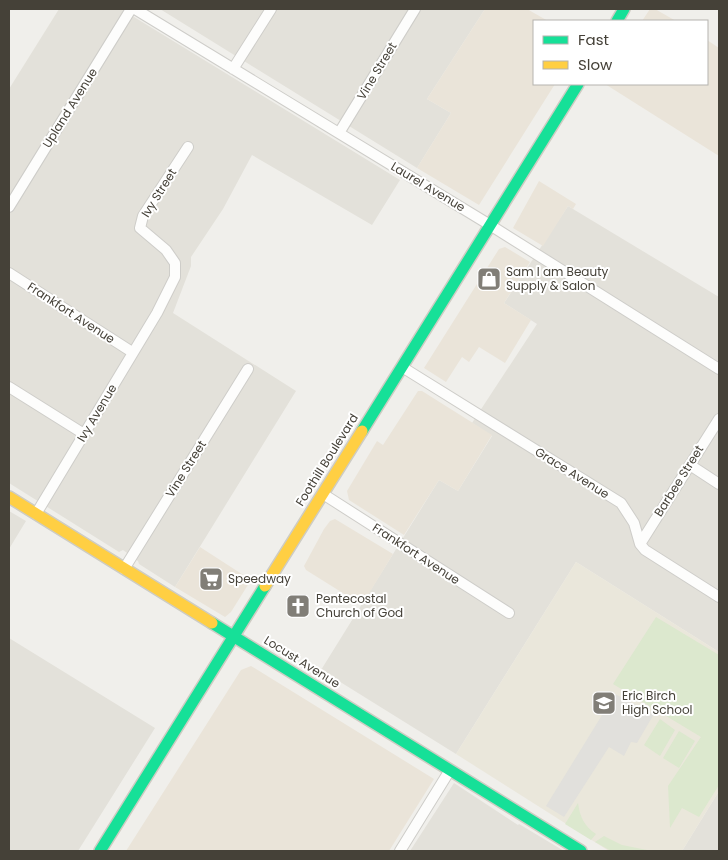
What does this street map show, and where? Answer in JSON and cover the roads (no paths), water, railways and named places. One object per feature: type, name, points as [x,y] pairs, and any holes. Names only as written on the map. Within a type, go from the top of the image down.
[{"type":"main road","points":[[618,20],[624,9]]},
{"type":"main road","name":"Foothill Boulevard","points":[[100,851],[577,85]]},
{"type":"main road","name":"Locust Avenue","points":[[9,497],[581,851]]},
{"type":"street","name":"Upland Avenue","points":[[9,207],[130,9]]},
{"type":"street","name":"Laurel Avenue","points":[[135,9],[490,225],[719,369]]},
{"type":"street","points":[[233,69],[271,9]]},
{"type":"street","name":"Vine Street","points":[[339,133],[414,9]]},
{"type":"street","name":"Ivy Street","points":[[157,313],[175,277],[175,263],[166,250],[140,228],[143,216],[188,147]]},
{"type":"street","name":"Frankfort Avenue","points":[[9,273],[132,352]]},
{"type":"street","name":"Ivy Avenue","points":[[36,514],[157,313]]},
{"type":"street","name":"Grace Avenue","points":[[402,367],[621,503],[634,523],[640,544]]},
{"type":"street","name":"Vine Street","points":[[124,569],[248,370]]},
{"type":"street","points":[[9,387],[84,434]]},
{"type":"street","name":"Barbee Street","points":[[640,544],[719,419]]},
{"type":"street","points":[[690,465],[719,484]]},
{"type":"street","name":"Frankfort Avenue","points":[[323,494],[509,613]]},
{"type":"street","points":[[640,544],[644,550],[719,597]]},
{"type":"street","points":[[400,851],[450,770]]},
{"type":"place","name":"Sam I am Beauty Supply & Salon","points":[[489,279]]},
{"type":"place","name":"Speedway","points":[[211,579]]},
{"type":"place","name":"Pentecostal Church of God","points":[[298,606]]},
{"type":"place","name":"Eric Birch High School","points":[[604,703]]}]
